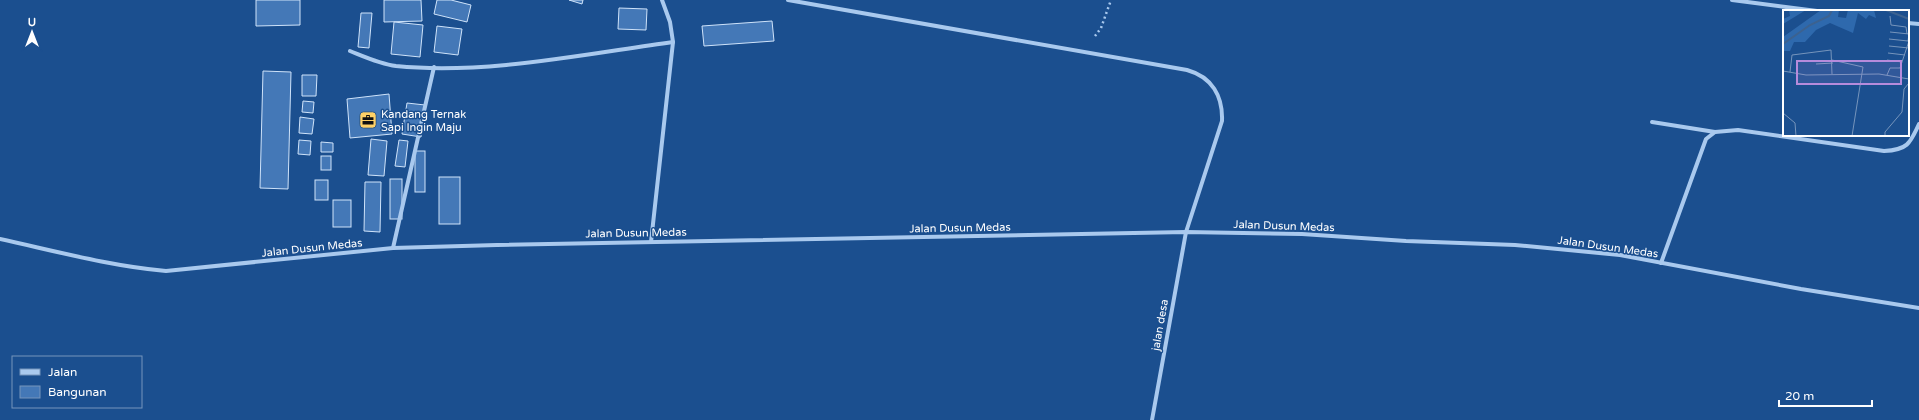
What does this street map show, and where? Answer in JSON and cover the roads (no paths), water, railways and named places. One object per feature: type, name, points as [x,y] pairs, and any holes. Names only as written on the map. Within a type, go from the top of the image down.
[{"type":"street","points":[[651,242],[673,42],[670,22],[662,0]]},
{"type":"street","name":"jalan desa","points":[[788,0],[1194,72],[1207,80],[1216,91],[1222,106],[1222,121],[1186,232],[1152,420]]},
{"type":"street","points":[[1732,0],[1809,10]]},
{"type":"street","points":[[1909,23],[1919,24]]},
{"type":"street","points":[[350,50],[374,61],[396,66],[434,67],[521,63],[673,42]]},
{"type":"street","points":[[393,248],[434,67]]},
{"type":"street","points":[[1652,122],[1715,132],[1738,130],[1890,151],[1900,150],[1912,141],[1919,124]]},
{"type":"street","points":[[1661,263],[1706,139],[1715,132]]},
{"type":"street","name":"Jalan Dusun Medas","points":[[0,239],[113,264],[166,271],[393,248],[1186,232],[1302,234],[1406,241],[1515,245],[1620,255],[1801,289],[1919,308]]},
{"type":"place","name":"Kandang Ternak Sapi Ingin Maju","points":[[368,120]]}]
